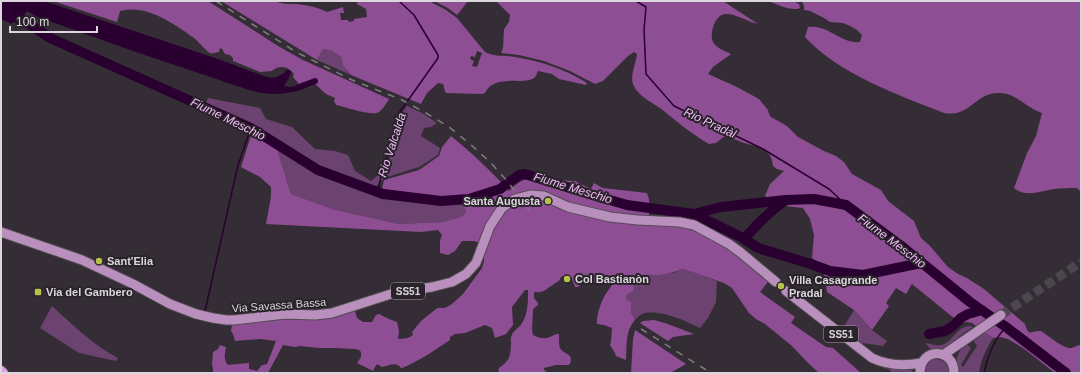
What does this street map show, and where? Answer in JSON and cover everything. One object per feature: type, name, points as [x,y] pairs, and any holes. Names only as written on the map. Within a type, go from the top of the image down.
[{"type":"main road","name":"Via Savassa Bassa","points":[[1,232],[82,260],[133,284],[170,304],[196,314],[226,320],[285,314],[326,314],[338,312],[394,293],[441,286],[466,274],[476,263],[490,226],[504,206],[511,201],[533,194],[540,195],[568,207],[610,217],[678,222],[694,225],[729,244],[776,282]]},
{"type":"main road","name":"SS51","points":[[786,291],[872,358],[905,365],[920,373]]},
{"type":"main road","points":[[943,355],[999,317]]},
{"type":"main road","points":[[951,362],[958,348],[965,340]]},
{"type":"main road","points":[[920,373],[922,363],[928,356],[938,354],[948,358],[953,366],[954,373]]},
{"type":"main road","name":"SS51","points":[[905,365],[922,363]]},
{"type":"shaded area","points":[[1,1],[44,1],[218,59],[267,77],[272,78],[280,76],[284,73],[289,78],[284,86],[297,86],[297,91],[273,94],[249,90],[133,51],[38,17],[27,11],[18,24],[13,22],[12,24],[1,19]]},
{"type":"shaded area","points":[[53,1],[208,1],[278,46],[303,60],[389,99],[377,113],[362,112],[336,105],[334,101],[335,98],[326,94],[314,83],[308,81],[299,84],[293,77],[294,74],[287,68],[281,67],[272,71],[260,72],[233,61],[233,58],[230,55],[225,54],[220,48],[219,52],[210,53],[194,38],[169,21],[150,13],[140,10],[120,11],[117,22]]},
{"type":"shaded area","points":[[221,1],[274,1],[308,6],[327,12],[343,7],[344,13],[340,13],[341,20],[348,20],[349,22],[354,21],[354,19],[367,17],[366,9],[357,4],[358,1],[429,1],[457,18],[488,54],[515,57],[543,63],[587,83],[586,85],[559,79],[552,74],[538,71],[535,77],[530,80],[503,81],[496,83],[482,94],[446,93],[443,84],[438,83],[427,93],[421,104],[351,75],[343,66],[341,57],[332,51],[325,49],[322,51],[317,60]],"holes":[[[477,51],[482,53],[477,67],[472,66],[474,61],[470,59],[471,56],[475,57]]]},
{"type":"shaded area","points":[[434,1],[468,1],[457,15],[448,8]]},
{"type":"shaded area","points":[[492,1],[723,1],[758,24],[729,14],[721,15],[718,18],[712,29],[713,42],[718,48],[731,54],[713,67],[708,74],[759,99],[768,110],[771,117],[787,126],[798,137],[836,156],[844,162],[852,174],[881,190],[888,201],[914,221],[921,238],[948,267],[984,289],[1025,324],[1029,332],[1041,331],[1068,348],[1081,345],[1081,373],[1055,373],[1023,348],[1008,339],[1000,337],[993,338],[972,323],[960,323],[912,284],[906,294],[896,288],[886,303],[889,306],[872,330],[854,310],[827,292],[823,266],[812,258],[814,235],[810,219],[803,208],[785,206],[781,209],[765,196],[770,184],[784,171],[773,166],[770,155],[767,151],[726,135],[716,143],[709,144],[680,124],[635,89],[632,81],[637,54],[634,52],[603,81],[595,84],[570,71],[544,61],[519,55],[501,53],[503,48],[504,29],[509,22],[510,15],[497,2]]},
{"type":"shaded area","points":[[768,1],[793,1],[799,4],[800,8],[793,9]]},
{"type":"shaded area","points":[[802,1],[1081,1],[1081,192],[1077,188],[1068,188],[1023,193],[1014,188],[1027,153],[1036,136],[1042,113],[1004,93],[992,93],[985,96],[960,112],[944,113],[889,91],[852,73],[819,50],[805,37],[808,27],[822,28],[853,42],[860,42],[862,35],[850,26],[843,23],[830,22],[810,11],[804,10]]},
{"type":"shaded area","points":[[325,49],[332,51],[341,57],[343,66],[351,75],[317,60],[322,51]]},
{"type":"shaded area","points":[[208,98],[260,108],[266,119],[292,127],[315,149],[335,151],[348,155],[355,171],[371,181],[387,168],[401,114],[407,106],[422,113],[437,123],[431,127],[424,128],[421,136],[440,148],[438,155],[419,167],[384,178],[375,188],[319,167],[254,126],[206,103]]},
{"type":"shaded area","points":[[252,132],[277,149],[291,194],[332,209],[398,224],[443,222],[463,216],[466,212],[460,195],[439,198],[382,189],[384,180],[419,170],[439,156],[442,147],[451,136],[481,162],[509,191],[515,185],[530,179],[553,188],[556,180],[575,181],[591,189],[594,183],[603,188],[647,193],[649,199],[649,222],[694,225],[771,278],[760,292],[795,317],[791,323],[826,347],[833,348],[861,373],[819,373],[792,346],[749,313],[732,288],[724,283],[683,269],[661,275],[642,275],[635,281],[633,291],[626,297],[626,299],[631,302],[631,312],[635,320],[628,334],[626,360],[616,356],[610,345],[612,328],[597,324],[597,316],[601,303],[614,280],[593,283],[586,277],[578,287],[575,287],[571,277],[566,275],[561,277],[559,281],[544,291],[534,292],[534,298],[538,305],[533,310],[533,335],[540,338],[545,338],[559,334],[560,348],[571,358],[570,364],[568,365],[556,365],[544,368],[545,371],[549,373],[498,373],[499,368],[510,356],[511,338],[514,331],[520,326],[525,318],[528,304],[528,290],[525,290],[512,307],[513,325],[506,334],[495,338],[492,328],[485,325],[465,333],[455,334],[450,337],[450,340],[433,351],[402,368],[395,364],[382,367],[377,364],[373,371],[357,363],[361,357],[361,352],[355,349],[295,347],[283,345],[268,373],[213,373],[213,352],[218,349],[220,345],[226,347],[225,359],[228,365],[249,363],[249,369],[257,371],[262,365],[267,364],[276,341],[260,339],[235,341],[231,331],[232,325],[274,319],[334,317],[355,311],[357,318],[363,322],[372,322],[376,315],[379,314],[397,322],[399,331],[398,338],[403,339],[410,337],[413,335],[412,332],[421,321],[436,309],[445,308],[452,304],[463,294],[482,268],[484,261],[485,247],[483,244],[474,241],[462,241],[455,251],[448,255],[440,253],[440,241],[442,235],[438,230],[421,232],[266,224],[271,197],[271,187],[260,177],[241,167]]},
{"type":"shaded area","points":[[277,149],[317,174],[385,199],[443,205],[463,203],[466,212],[463,216],[443,222],[398,224],[331,209],[291,194]]},
{"type":"shaded area","points":[[683,269],[717,281],[716,302],[708,318],[700,328],[672,316],[656,313],[642,314],[635,320],[631,312],[631,302],[626,299],[626,297],[635,280],[639,276],[645,274],[673,273]]},
{"type":"shaded area","points":[[52,306],[92,341],[118,358],[116,361],[79,353],[40,328]]},
{"type":"shaded area","points":[[854,310],[872,330],[887,341],[883,346],[863,343],[861,347],[842,330]]},
{"type":"shaded area","points":[[654,320],[694,334],[673,337],[668,341],[640,323],[643,321]]},
{"type":"shaded area","points":[[970,326],[973,327],[942,351],[932,351],[926,344],[928,343],[937,346],[945,344],[961,329]]},
{"type":"shaded area","points":[[635,330],[686,364],[670,373],[631,373]]},
{"type":"shaded area","points":[[985,332],[993,338],[984,355],[979,373],[956,373],[958,354],[960,351],[966,344],[971,348],[961,365],[963,367],[977,346],[973,340]]},
{"type":"shaded area","points":[[933,359],[945,362],[948,373],[926,373],[927,364]]},
{"type":"shaded area","points":[[880,365],[911,370],[915,373],[893,373],[886,367],[885,369]]},
{"type":"waterway","name":"Rio Valcalda","points":[[377,192],[399,113],[438,58],[438,55],[414,15],[399,1]]},
{"type":"waterway","name":"Rio Pradàl","points":[[636,1],[646,7],[644,30],[646,74],[674,106],[763,149],[829,189],[846,205]]},
{"type":"waterway","name":"Fiume Meschio","points":[[1,7],[50,38],[251,128],[318,170],[383,194],[441,201],[469,199],[500,189],[519,175],[525,174],[627,205],[694,214],[721,207],[786,200],[814,199],[846,205],[900,245],[970,302],[1006,327],[1066,373]]},
{"type":"waterway","points":[[297,88],[315,81]]},
{"type":"waterway","points":[[205,311],[238,165],[251,128]]},
{"type":"waterway","points":[[744,239],[763,219],[785,201]]},
{"type":"waterway","points":[[694,214],[741,237],[758,248],[830,271],[863,275],[921,263]]},
{"type":"waterway","points":[[929,334],[945,331],[968,314],[982,310]]},
{"type":"waterway","points":[[984,373],[992,348],[1006,327]]},
{"type":"tunnel","points":[[1001,315],[1081,262]]},
{"type":"railway","points":[[216,1],[296,52],[352,80],[402,100],[449,127],[490,162],[508,182],[529,210]]},
{"type":"railway","points":[[641,329],[711,373]]},
{"type":"place","name":"Santa Augusta","points":[[548,201]]},
{"type":"place","name":"Sant'Elia","points":[[99,261]]},
{"type":"place","name":"Col Bastianòn","points":[[567,279]]},
{"type":"place","name":"Villa Casagrande Pradal","points":[[781,286]]},
{"type":"place","name":"Via del Gambero","points":[[38,292]]}]
